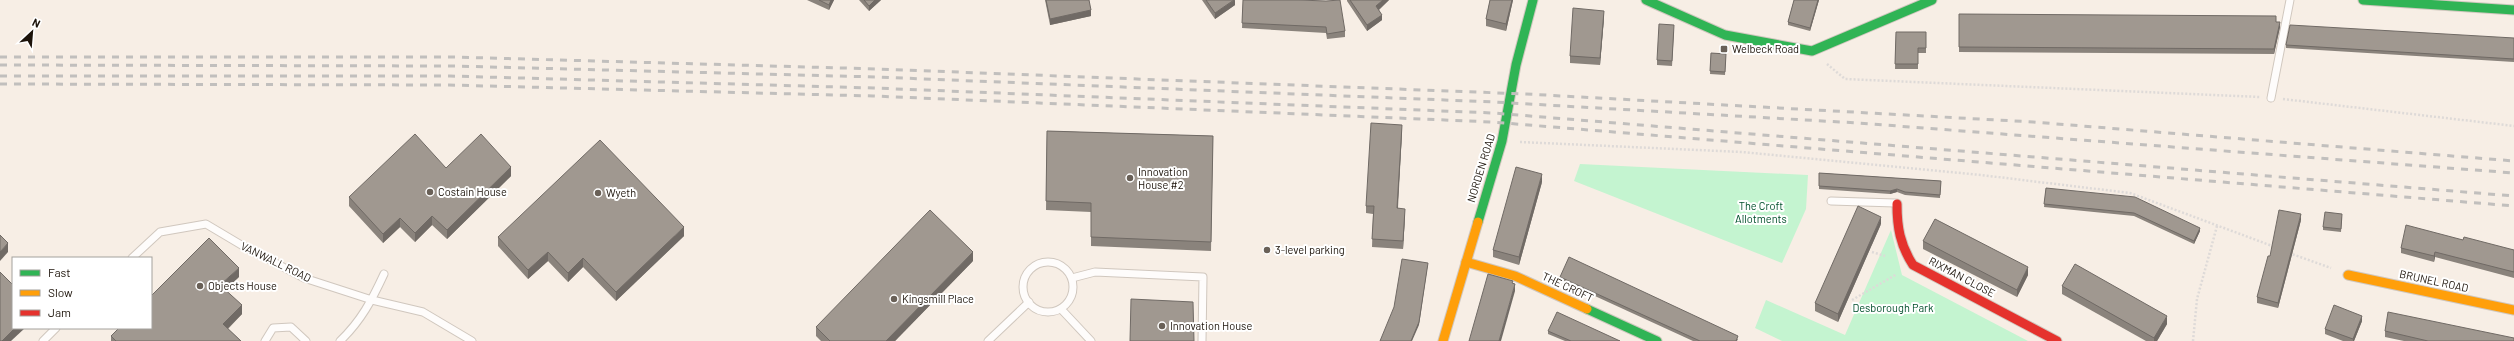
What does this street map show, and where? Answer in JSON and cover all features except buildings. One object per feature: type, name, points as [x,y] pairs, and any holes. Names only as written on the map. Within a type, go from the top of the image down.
[{"type":"street","name":"NORDEN ROAD","points":[[1442,341],[1502,141],[1516,65],[1533,0]]},
{"type":"street","points":[[1646,0],[1725,35],[1812,51],[1923,2],[1932,0]]},
{"type":"street","points":[[2363,0],[2514,10]]},
{"type":"street","name":"RIXMAN CLOSE","points":[[1897,204],[1898,236],[1905,254],[1913,265],[2057,341]]},
{"type":"street","name":"THE CROFT","points":[[1466,262],[1515,276],[1657,341]]},
{"type":"street","name":"BRUNEL ROAD","points":[[2348,275],[2514,310]]},
{"type":"lane","points":[[2272,98],[2290,0]]},
{"type":"lane","points":[[1831,201],[1897,204]]},
{"type":"lane","name":"VANWALL ROAD","points":[[133,257],[160,232],[206,224],[243,246],[304,278],[372,300],[423,312],[472,341]]},
{"type":"lane","points":[[1056,263],[1067,271],[1072,278],[1072,294],[1067,304],[1061,309],[1049,312],[1040,311],[1029,302],[1023,285],[1030,270],[1037,265],[1056,263]]},
{"type":"lane","points":[[1072,278],[1095,272],[1203,277],[1202,341]]},
{"type":"lane","points":[[340,341],[357,325],[372,300],[384,274]]},
{"type":"lane","points":[[988,341],[1029,302]]},
{"type":"lane","points":[[1061,309],[1091,341]]},
{"type":"lane","points":[[265,341],[273,328],[291,327],[306,341]]},
{"type":"lane","points":[[43,341],[55,329]]},
{"type":"path","points":[[1812,51],[1845,79],[2272,98],[2514,126]]},
{"type":"path","points":[[1502,141],[1742,152],[1982,175],[2130,193],[2348,275]]},
{"type":"path","points":[[2193,341],[2197,299],[2217,226]]},
{"type":"path","points":[[1852,300],[1913,265]]},
{"type":"green space","name":"The Croft Allotments","points":[[1580,164],[1808,175],[1806,209],[1782,263],[1574,181]]},
{"type":"green space","name":"Desborough Park","points":[[1891,230],[1902,275],[2028,341],[1782,341],[1755,328],[1766,300],[1845,335]]},
{"type":"railway","points":[[0,57],[453,57],[878,69],[1526,94],[2033,122],[2514,161]]},
{"type":"railway","points":[[0,65],[452,66],[876,77],[1494,102],[1858,123],[2514,173]]},
{"type":"railway","points":[[0,76],[450,76],[874,88],[1493,113],[2514,196]]},
{"type":"railway","points":[[0,84],[449,85],[873,96],[1492,122],[2514,206]]},
{"type":"traffic: fast","points":[[1478,222],[1502,141],[1516,65],[1533,0]]},
{"type":"traffic: fast","points":[[1646,0],[1725,35],[1812,51],[1932,0]]},
{"type":"traffic: fast","points":[[2363,0],[2514,10]]},
{"type":"traffic: fast","points":[[1587,309],[1657,341]]},
{"type":"traffic: slow","points":[[1443,341],[1478,222]]},
{"type":"traffic: slow","points":[[1466,262],[1515,276],[1587,309]]},
{"type":"traffic: slow","points":[[2348,275],[2514,310]]},
{"type":"traffic: jam","points":[[1897,204],[1900,236],[1913,265],[2057,341]]},
{"type":"place","name":"Welbeck Road","points":[[1724,49]]},
{"type":"place","name":"Innovation House #2","points":[[1130,178]]},
{"type":"place","name":"Costain House","points":[[430,192]]},
{"type":"place","name":"Wyeth","points":[[598,193]]},
{"type":"place","name":"3-level parking","points":[[1267,250]]},
{"type":"place","name":"Objects House","points":[[200,286]]},
{"type":"place","name":"Kingsmill Place","points":[[894,299]]},
{"type":"place","name":"Innovation House","points":[[1162,326]]}]
